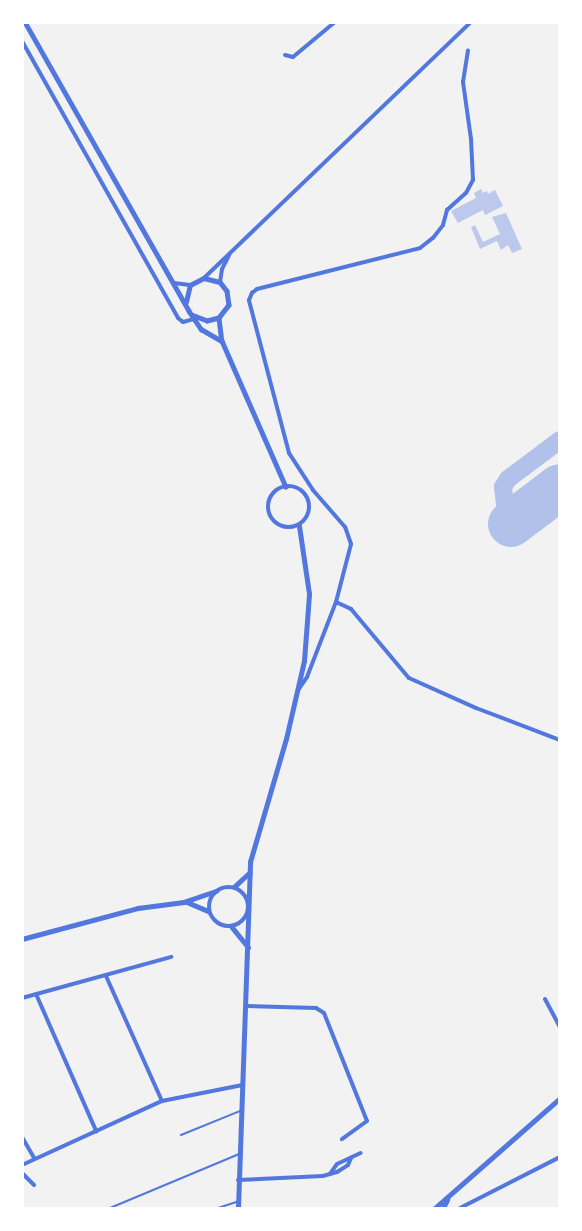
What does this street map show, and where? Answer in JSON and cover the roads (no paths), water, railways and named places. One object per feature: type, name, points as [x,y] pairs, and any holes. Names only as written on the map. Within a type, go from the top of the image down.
[{"type":"street","points":[[25,22],[194,319],[201,330],[222,341]]},
{"type":"street","points":[[285,55],[293,57],[335,22]]},
{"type":"street","points":[[174,283],[190,285],[204,278],[471,22]]},
{"type":"street","points":[[22,41],[178,318],[183,322],[194,319]]},
{"type":"street","points":[[298,690],[307,677],[336,602],[351,551],[349,536],[288,453],[249,300],[257,289],[420,248],[433,238],[443,225],[447,210],[466,193],[473,180],[471,138],[463,82],[468,50]]},
{"type":"street","points":[[191,314],[207,321],[219,318],[226,311],[229,297],[220,282],[222,269],[230,252]]},
{"type":"street","points":[[204,278],[220,282]]},
{"type":"street","points":[[186,305],[190,285]]},
{"type":"street","points":[[219,318],[222,341],[286,487]]},
{"type":"street","points":[[238,1209],[250,873],[260,822],[298,690],[308,628],[309,594],[299,526],[309,513],[309,500],[301,490],[286,487],[272,496],[270,514],[284,527],[299,526]]},
{"type":"street","points":[[336,602],[351,609],[409,678],[466,704],[560,740]]},
{"type":"street","points":[[22,939],[138,908],[184,902],[234,887],[250,873]]},
{"type":"street","points":[[232,927],[246,918],[249,906],[245,894],[234,887]]},
{"type":"street","points":[[208,910],[209,902],[216,891]]},
{"type":"street","points":[[184,902],[208,910],[217,924],[232,927],[248,947]]},
{"type":"street","points":[[22,998],[171,957]]},
{"type":"street","points":[[106,976],[162,1101]]},
{"type":"street","points":[[36,994],[96,1131]]},
{"type":"street","points":[[544,999],[560,1027]]},
{"type":"street","points":[[247,1006],[316,1008],[324,1013],[367,1121],[342,1139]]},
{"type":"street","points":[[22,1165],[162,1101],[192,1093],[242,1085]]},
{"type":"street","points":[[435,1209],[560,1098]]},
{"type":"street","points":[[22,1137],[34,1158]]},
{"type":"street","points":[[238,1180],[308,1178],[330,1174],[337,1164],[361,1153]]},
{"type":"street","points":[[460,1209],[560,1157]]},
{"type":"street","points":[[22,1173],[34,1185]]},
{"type":"street","points":[[443,1209],[449,1198]]},
{"type":"lane","points":[[181,1135],[241,1111]]},
{"type":"lane","points":[[110,1209],[239,1154]]},
{"type":"lane","points":[[218,1209],[238,1202]]}]
